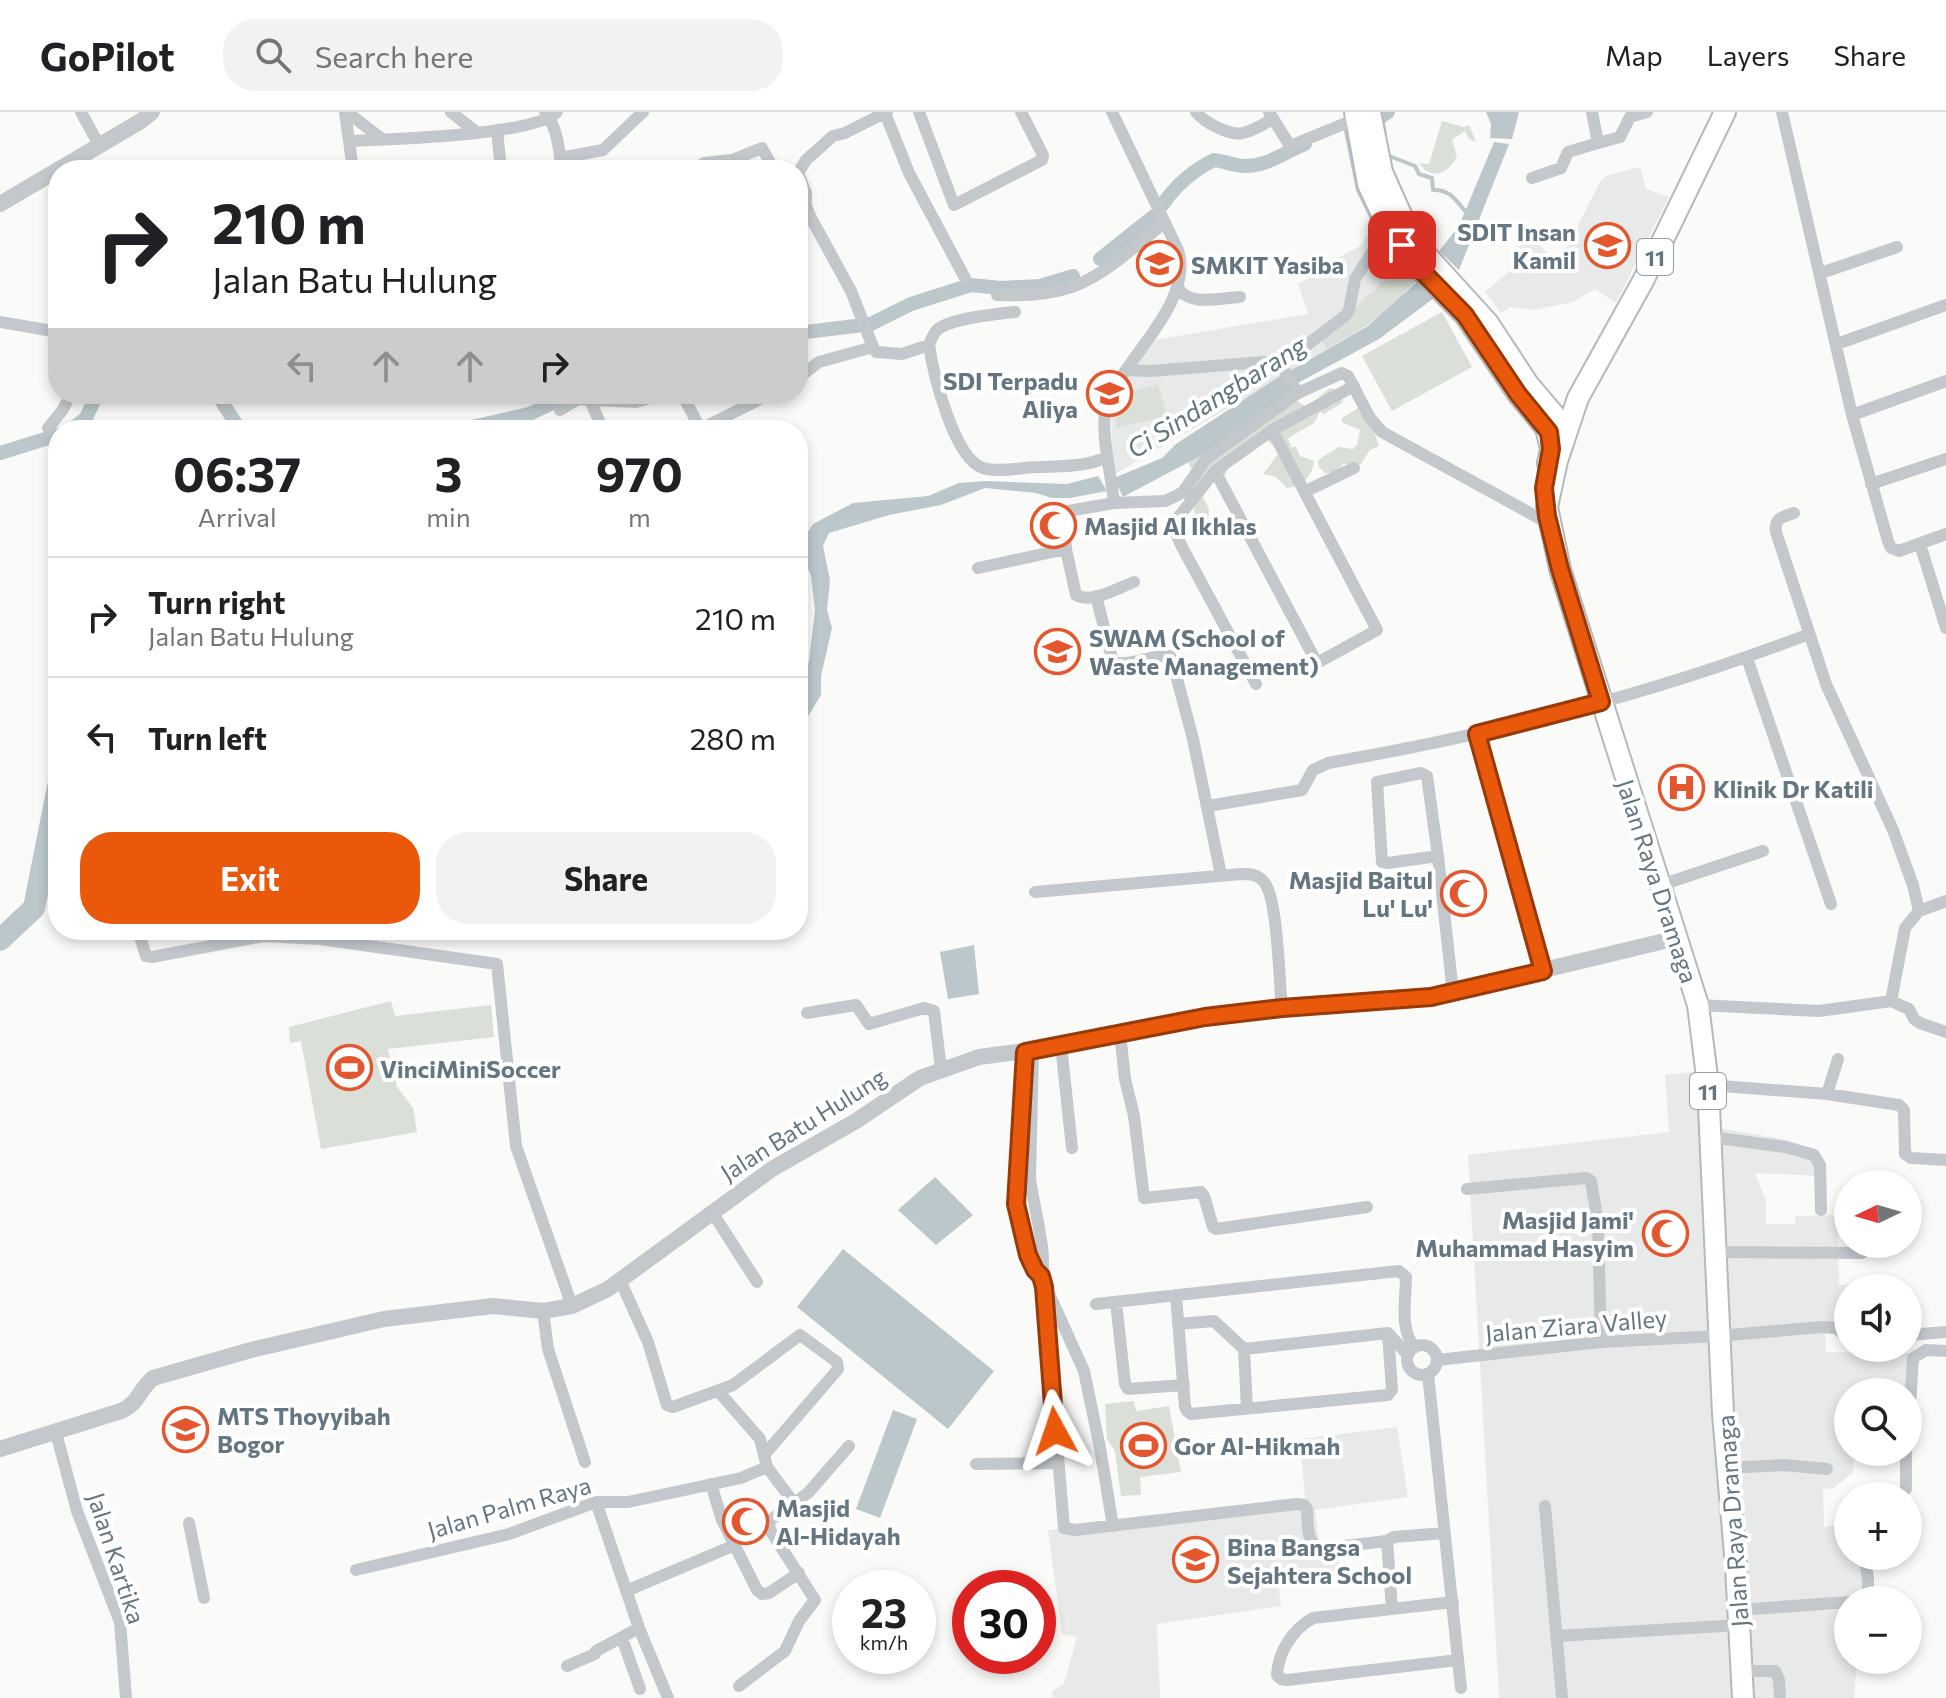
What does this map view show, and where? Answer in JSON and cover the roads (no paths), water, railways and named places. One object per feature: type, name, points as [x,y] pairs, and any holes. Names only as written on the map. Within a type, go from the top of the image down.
[{"type":"highway","name":"Jalan Raya Dramaga","points":[[1723,113],[1643,281],[1578,398],[1565,434],[1548,515],[1560,569],[1698,1005],[1708,1085],[1719,1336],[1743,1698]]},
{"type":"highway","name":"11","points":[[1363,120],[1368,184],[1388,227],[1451,291],[1488,323],[1537,395],[1561,423],[1565,434]]},
{"type":"highway","name":"11","points":[[1363,120],[1391,198],[1423,262]]},
{"type":"highway","name":"11","points":[[1451,291],[1518,394],[1549,432],[1551,449],[1544,488],[1548,515]]},
{"type":"highway","points":[[1537,395],[1556,405],[1578,398]]},
{"type":"street","points":[[81,112],[99,145]]},
{"type":"street","points":[[74,160],[152,112]]},
{"type":"street","points":[[346,112],[382,139]]},
{"type":"street","points":[[346,112],[352,160]]},
{"type":"street","points":[[451,112],[476,132]]},
{"type":"street","points":[[573,160],[603,150],[643,112]]},
{"type":"street","points":[[919,112],[954,205],[1042,160],[1043,155],[1021,112]]},
{"type":"street","points":[[1112,112],[1182,267],[1163,319],[1126,370],[1106,405],[1107,457],[1113,499]]},
{"type":"street","points":[[1196,112],[1204,120],[1242,134],[1271,116],[1290,146],[1363,120]]},
{"type":"street","points":[[1592,112],[1598,143]]},
{"type":"street","points":[[1532,178],[1561,168],[1568,152],[1620,137],[1622,127],[1630,117],[1647,112]]},
{"type":"street","points":[[1782,112],[1852,415],[1891,548],[1899,551],[1946,534]]},
{"type":"street","points":[[806,160],[833,136],[886,113],[909,173],[965,278]]},
{"type":"street","points":[[350,141],[497,130],[550,114],[560,160]]},
{"type":"street","points":[[497,130],[500,160]]},
{"type":"street","points":[[732,160],[762,148],[769,160]]},
{"type":"street","points":[[0,204],[48,175]]},
{"type":"street","points":[[808,211],[862,316],[876,352],[902,354],[929,345]]},
{"type":"street","points":[[997,295],[1042,295],[1080,284],[1109,269],[1164,223]]},
{"type":"street","points":[[1284,369],[1346,315],[1355,279],[1388,227]]},
{"type":"street","points":[[1821,273],[1897,247]]},
{"type":"street","points":[[1177,287],[1184,296],[1194,300],[1240,297]]},
{"type":"street","points":[[1837,344],[1946,305]]},
{"type":"street","points":[[1015,312],[982,316],[938,329],[929,345],[941,400],[951,425],[969,455],[980,467],[998,470],[1077,465],[1107,457]]},
{"type":"street","points":[[0,322],[48,330]]},
{"type":"street","points":[[808,370],[819,362],[873,347]]},
{"type":"street","points":[[1126,370],[1174,370],[1264,362],[1284,369],[1296,390]]},
{"type":"street","points":[[1134,582],[1096,596],[1082,598],[1076,595],[1066,549],[1066,513],[1113,499],[1165,501],[1176,496],[1183,492],[1206,459],[1296,390],[1342,373],[1348,376],[1370,418],[1382,432],[1548,515]]},
{"type":"street","points":[[1852,415],[1946,381]]},
{"type":"street","points":[[1256,684],[1176,533],[1177,519],[1215,471],[1272,430],[1354,386]]},
{"type":"street","points":[[560,410],[570,404]]},
{"type":"street","points":[[719,420],[750,404]]},
{"type":"street","points":[[1215,471],[1317,663],[1377,630],[1272,430]]},
{"type":"street","points":[[1871,484],[1946,459]]},
{"type":"street","points":[[1306,491],[1354,468]]},
{"type":"street","points":[[1794,513],[1778,519],[1775,524],[1809,634],[1833,702],[1893,830],[1919,911]]},
{"type":"street","points":[[1920,544],[1946,628]]},
{"type":"street","points":[[978,568],[1066,549]]},
{"type":"street","points":[[1096,596],[1113,662],[1123,664],[1161,655],[1170,656],[1172,660],[1208,806],[1221,875]]},
{"type":"street","points":[[1208,806],[1302,790],[1313,770],[1328,763],[1477,734],[1601,702],[1747,658],[1809,634]]},
{"type":"street","points":[[1747,658],[1831,904]]},
{"type":"street","points":[[1477,734],[1543,971]]},
{"type":"street","points":[[1438,856],[1382,862],[1377,782],[1425,774],[1438,856],[1453,993]]},
{"type":"street","points":[[1658,886],[1763,851]]},
{"type":"street","points":[[1035,892],[1221,875],[1250,874],[1261,878],[1266,884],[1272,907],[1282,1008]]},
{"type":"street","points":[[1891,1001],[1905,928],[1919,911],[1946,901]]},
{"type":"street","name":"Jalan Batu Hulung","points":[[0,1449],[134,1405],[145,1385],[153,1378],[251,1350],[414,1314],[493,1306],[543,1311],[572,1306],[620,1280],[772,1169],[856,1121],[920,1078],[979,1057],[1029,1051],[1170,1022],[1282,1008],[1403,1001],[1453,993],[1677,938]]},
{"type":"street","points":[[140,940],[146,956],[152,957],[243,940]]},
{"type":"street","points":[[327,940],[497,964],[516,1146],[572,1306]]},
{"type":"street","points":[[1698,1005],[1819,1011],[1891,1001],[1909,1009],[1920,1023],[1946,1032]]},
{"type":"street","points":[[807,1013],[856,1005],[870,1024],[931,1008],[934,1011],[941,1069]]},
{"type":"street","points":[[1120,1033],[1144,1198],[1201,1192],[1216,1229],[1367,1207]]},
{"type":"street","points":[[1061,1045],[1072,1148]]},
{"type":"street","points":[[1029,1051],[1030,1177],[1044,1258],[1042,1281],[1064,1528],[1075,1530],[1297,1504],[1307,1509],[1312,1546],[1319,1549],[1340,1549],[1394,1537],[1445,1533]]},
{"type":"street","points":[[1827,1094],[1838,1059]]},
{"type":"street","points":[[1708,1085],[1827,1094],[1901,1106],[1905,1154],[1911,1158],[1946,1160]]},
{"type":"street","points":[[1711,1137],[1785,1147],[1814,1155],[1820,1165],[1821,1210]]},
{"type":"street","points":[[1467,1189],[1586,1178],[1591,1181],[1598,1224],[1601,1342]]},
{"type":"street","points":[[712,1212],[757,1282]]},
{"type":"street","points":[[1716,1252],[1834,1253]]},
{"type":"street","points":[[1096,1304],[1399,1271],[1406,1277],[1406,1327],[1411,1351],[1408,1364],[1418,1375],[1435,1369],[1437,1360],[1429,1346],[1411,1351]]},
{"type":"street","points":[[620,1280],[648,1342],[667,1405],[673,1407],[719,1392],[754,1371],[800,1335],[837,1362],[838,1369],[765,1461]]},
{"type":"street","points":[[1042,1281],[1084,1371],[1113,1526]]},
{"type":"street","points":[[1176,1295],[1185,1407],[1191,1414],[1391,1393],[1388,1333]]},
{"type":"street","points":[[1116,1302],[1128,1389],[1184,1385]]},
{"type":"street","points":[[543,1311],[548,1349],[585,1462]]},
{"type":"street","points":[[1178,1324],[1214,1321],[1244,1349],[1247,1408]]},
{"type":"street","name":"Jalan Ziara Valley","points":[[1437,1360],[1601,1342],[1834,1329]]},
{"type":"street","points":[[1922,1334],[1946,1332]]},
{"type":"street","points":[[1244,1349],[1388,1333],[1411,1351]]},
{"type":"street","points":[[1912,1378],[1913,1358],[1926,1350],[1946,1351]]},
{"type":"street","points":[[1428,1374],[1461,1688]]},
{"type":"street","points":[[719,1392],[760,1439],[765,1461],[794,1503]]},
{"type":"street","name":"Jalan Kartika","points":[[56,1433],[77,1511],[120,1622],[126,1698]]},
{"type":"street","points":[[739,1686],[785,1651],[799,1621],[812,1606],[813,1594],[769,1526],[769,1521],[808,1493],[849,1446]]},
{"type":"street","name":"Jalan Palm Raya","points":[[356,1570],[509,1534],[596,1502],[628,1502],[755,1474],[765,1461]]},
{"type":"street","points":[[976,1464],[1058,1463]]},
{"type":"street","points":[[1727,1468],[1784,1465],[1827,1469]]},
{"type":"street","points":[[711,1484],[717,1510],[757,1590],[762,1594],[769,1593],[799,1573]]},
{"type":"street","points":[[596,1502],[639,1628],[668,1698]]},
{"type":"street","points":[[1545,1506],[1562,1698]]},
{"type":"street","points":[[189,1523],[204,1598]]},
{"type":"street","points":[[1387,1541],[1392,1609]]},
{"type":"street","points":[[626,1591],[735,1545]]},
{"type":"street","points":[[1453,1602],[1309,1620],[1297,1630],[1280,1656],[1277,1671],[1278,1677],[1287,1680],[1458,1660]]},
{"type":"street","points":[[1557,1636],[1834,1604]]},
{"type":"street","points":[[567,1666],[595,1654],[639,1628]]},
{"type":"street","points":[[622,1638],[626,1665],[640,1689]]},
{"type":"street","points":[[1742,1671],[1773,1670],[1779,1680],[1780,1698]]},
{"type":"waterway","points":[[1363,122],[1375,121],[1388,112]]},
{"type":"waterway","points":[[1382,118],[1385,135]]},
{"type":"waterway","points":[[1345,126],[1358,190],[1379,233]]},
{"type":"waterway","points":[[1163,204],[1186,179],[1214,160],[1241,166],[1254,165],[1305,144]]},
{"type":"waterway","points":[[1389,156],[1415,166],[1419,174],[1432,178],[1433,190],[1449,194],[1468,215]]},
{"type":"waterway","points":[[1100,259],[1154,216]]},
{"type":"waterway","points":[[1383,239],[1392,252]]},
{"type":"waterway","points":[[808,332],[871,324],[911,304],[971,285],[1001,288],[1040,286],[1073,276]]},
{"type":"waterway","points":[[84,420],[92,404]]},
{"type":"waterway","points":[[223,404],[234,420]]},
{"type":"waterway","points":[[503,420],[529,414],[551,404]]},
{"type":"waterway","points":[[0,453],[48,438]]},
{"type":"waterway","name":"Ci Sindangbarang","points":[[0,940],[34,908],[48,837]]},
{"type":"place","name":"SDIT Insan Kamil","points":[[1607,245]]},
{"type":"place","name":"SMKIT Yasiba","points":[[1160,264]]},
{"type":"place","name":"SDI Terpadu Aliya","points":[[1109,394]]},
{"type":"place","name":"Masjid Al Ikhlas","points":[[1053,525]]},
{"type":"place","name":"SWAM (School of Waste Management)","points":[[1058,651]]},
{"type":"place","name":"Klinik Dr Katili","points":[[1682,788]]},
{"type":"place","name":"Masjid Baitul Lu' Lu'","points":[[1464,893]]},
{"type":"place","name":"VinciMiniSoccer","points":[[349,1068]]},
{"type":"place","name":"Masjid Jami' Muhammad Hasyim","points":[[1665,1233]]},
{"type":"place","name":"MTS Thoyyibah Bogor","points":[[186,1429]]},
{"type":"place","name":"Gor Al-Hikmah","points":[[1143,1445]]},
{"type":"place","name":"Masjid Al-Hidayah","points":[[745,1521]]},
{"type":"place","name":"Bina Bangsa Sejahtera School","points":[[1196,1560]]}]
